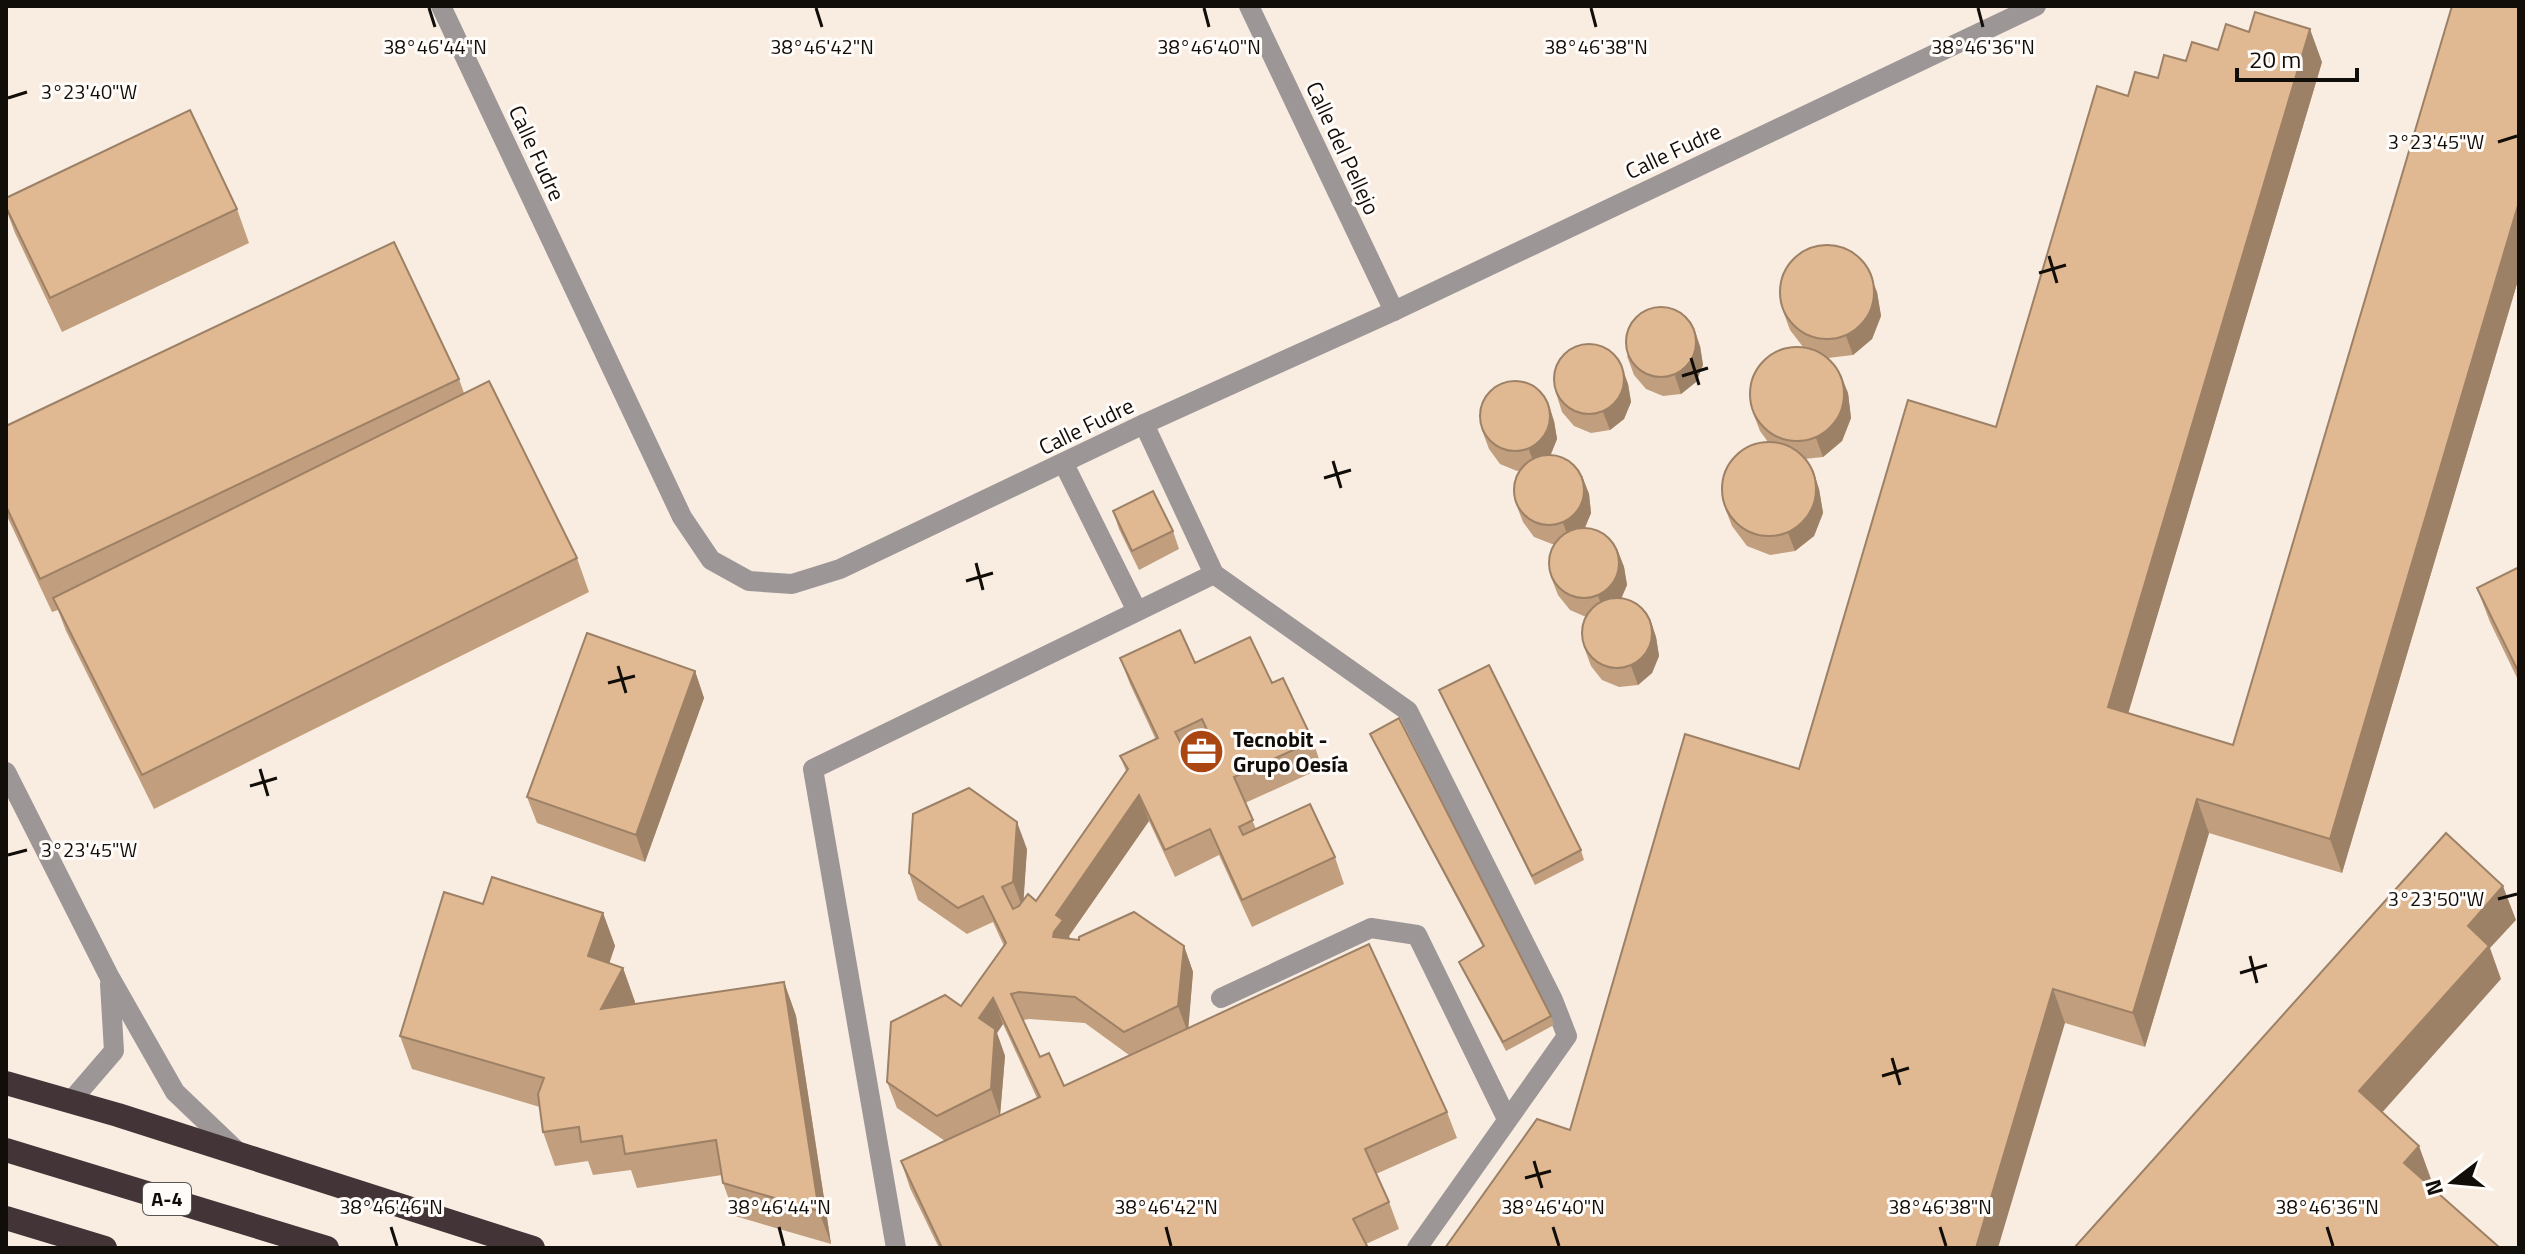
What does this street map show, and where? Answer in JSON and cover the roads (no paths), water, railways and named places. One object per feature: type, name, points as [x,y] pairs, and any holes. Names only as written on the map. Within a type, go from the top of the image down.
[{"type":"highway","points":[[6,1083],[533,1248]]},
{"type":"highway","name":"A-4","points":[[6,1150],[327,1248]]},
{"type":"highway","points":[[6,1218],[105,1248]]},
{"type":"street","name":"Calle Fudre","points":[[441,6],[682,517],[711,560],[749,581],[792,584],[840,569],[1144,424],[1394,311],[2036,6]]},
{"type":"street","name":"Calle del Pellejo","points":[[1249,6],[1394,311]]},
{"type":"street","points":[[1144,424],[1214,574],[1408,711],[1553,1000],[1567,1036],[1417,1248]]},
{"type":"street","points":[[1064,464],[1137,611]]},
{"type":"street","points":[[896,1248],[813,769],[1214,574]]},
{"type":"street","points":[[6,772],[109,976],[175,1092],[242,1155]]},
{"type":"street","points":[[1221,998],[1371,928],[1417,935],[1507,1119]]},
{"type":"street","points":[[71,1101],[114,1051],[109,976]]},
{"type":"place","name":"Tecnobit - Grupo Oesía","points":[[1202,752]]}]
